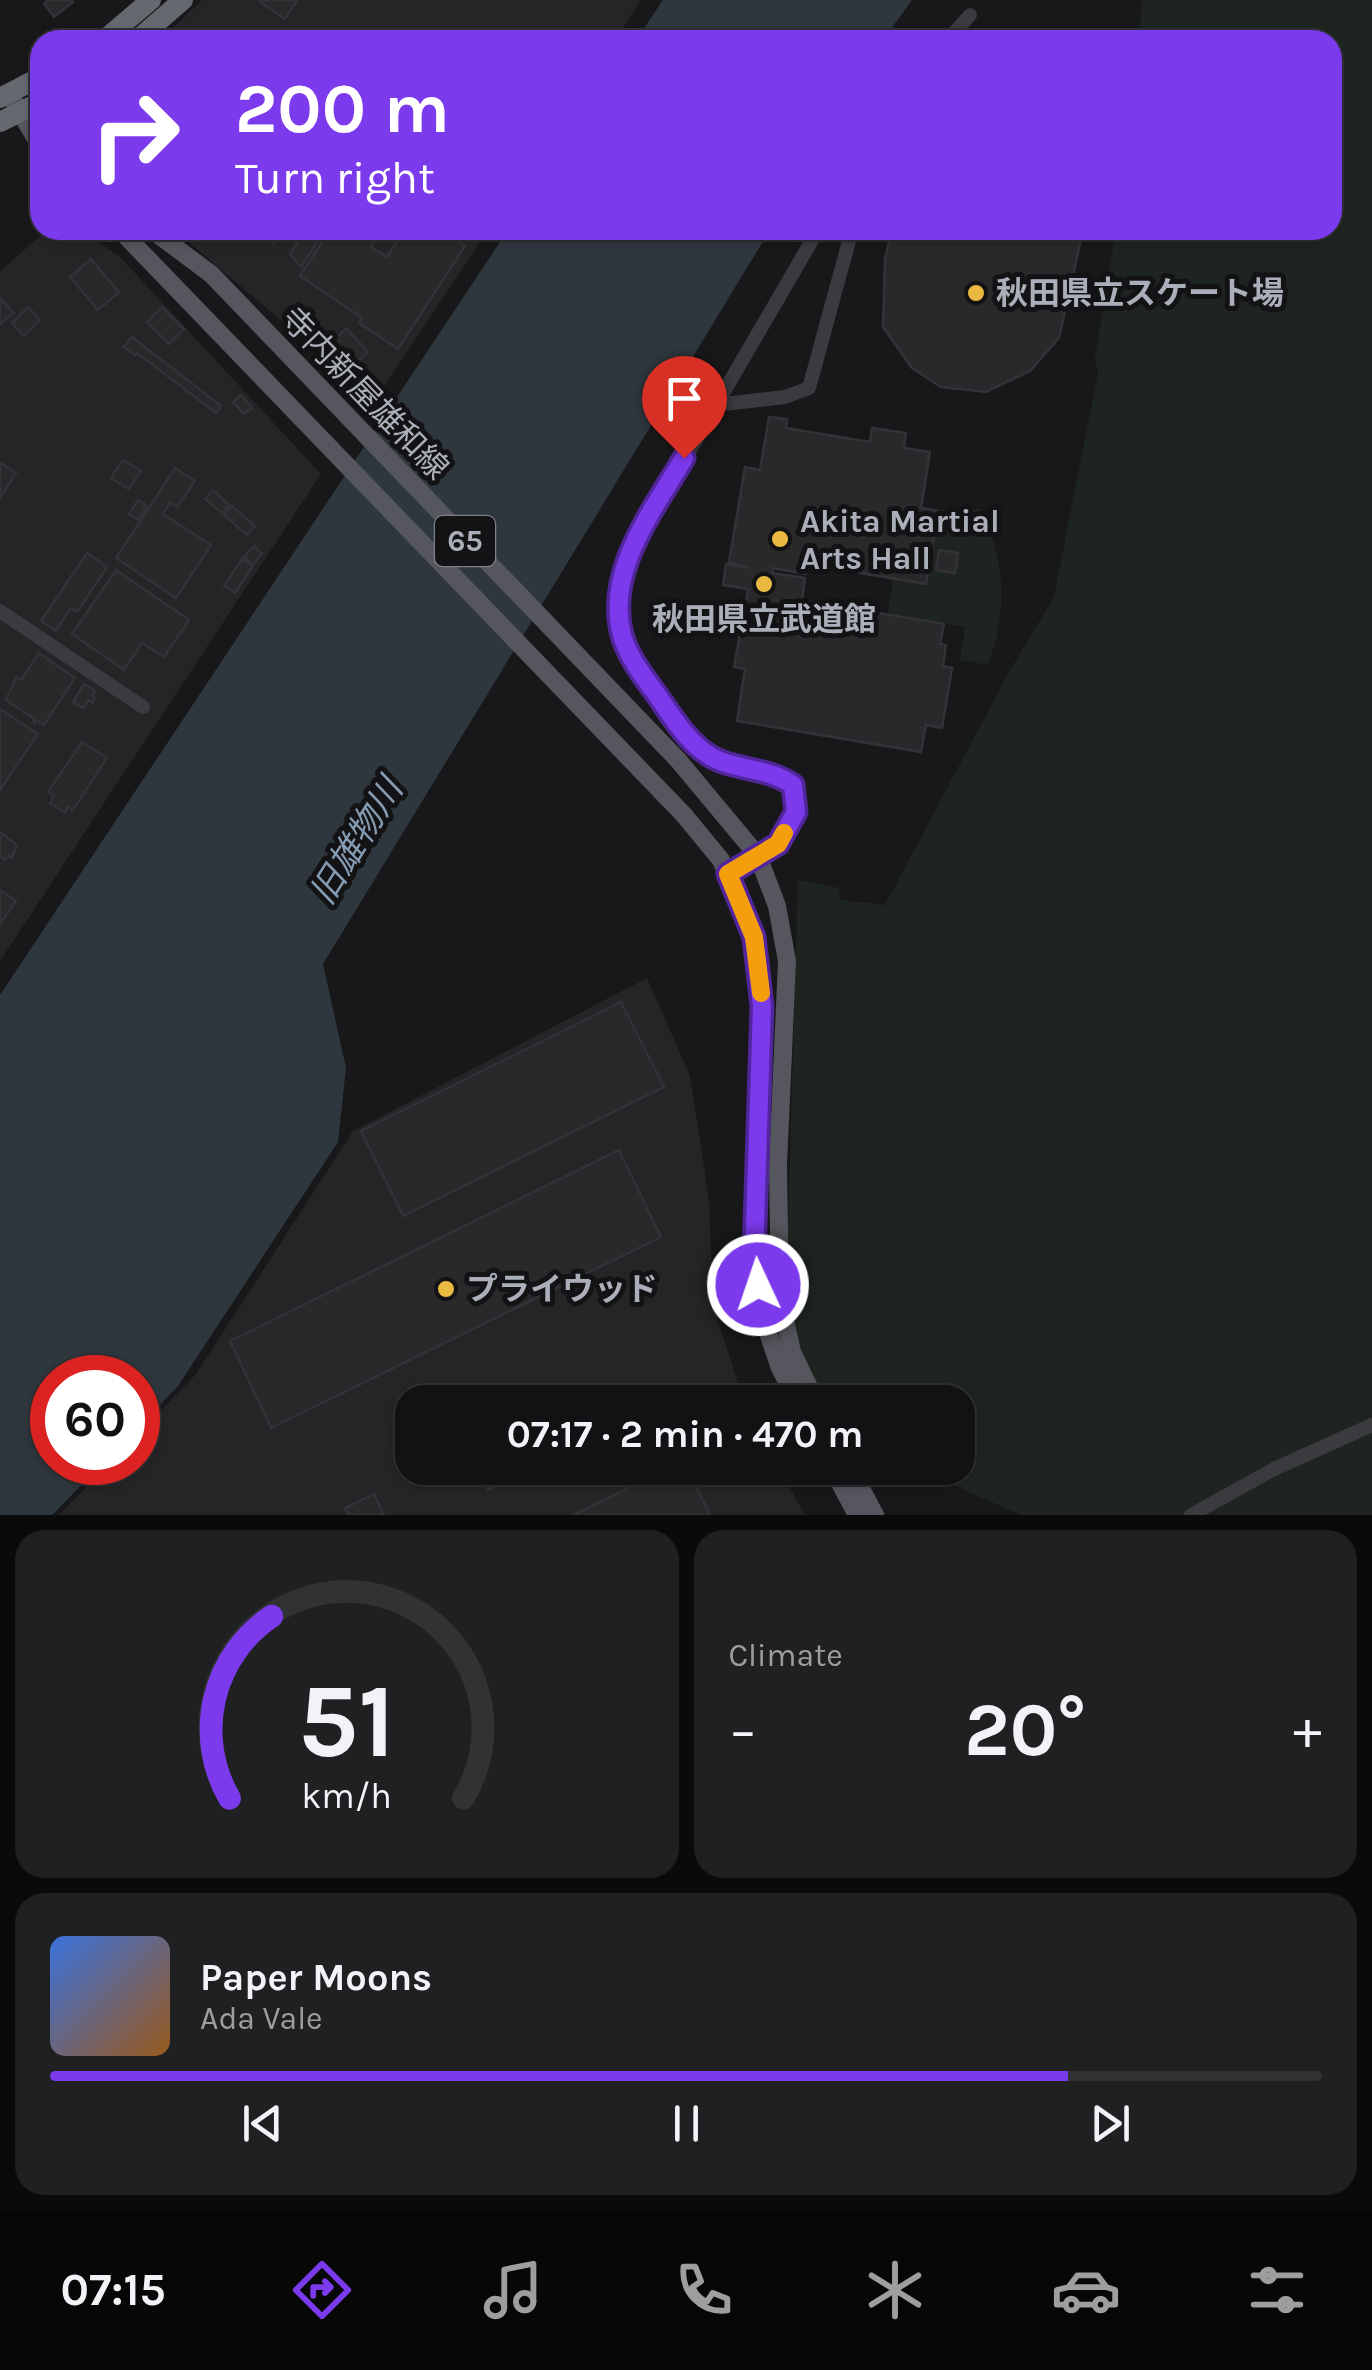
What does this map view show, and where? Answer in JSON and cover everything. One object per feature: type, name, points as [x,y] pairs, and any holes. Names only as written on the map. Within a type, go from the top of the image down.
[{"type":"highway","points":[[116,30],[151,0]]},
{"type":"highway","points":[[149,30],[183,0]]},
{"type":"highway","points":[[3,93],[30,81]]},
{"type":"highway","points":[[0,122],[30,107]]},
{"type":"main road","points":[[3,93],[30,107]]},
{"type":"main road","name":"寺内新屋雄和線","points":[[129,240],[684,816],[721,860],[754,937],[762,1006],[754,1257],[761,1312],[789,1385]]},
{"type":"main road","name":"寺内新屋雄和線","points":[[166,240],[212,274],[338,410],[678,760],[758,856],[776,906],[787,960],[778,1165],[780,1298],[792,1352],[808,1385]]},
{"type":"main road","points":[[841,1485],[857,1515]]},
{"type":"main road","points":[[859,1485],[875,1515]]},
{"type":"street","points":[[957,30],[970,15]]},
{"type":"street","points":[[728,874],[778,844],[796,812],[793,785],[777,773],[709,756],[690,738],[638,668],[622,636],[619,607],[625,562],[812,240]]},
{"type":"street","points":[[715,405],[785,397],[809,388],[849,240]]},
{"type":"street","points":[[0,612],[143,707]]},
{"type":"street","points":[[1191,1515],[1274,1469],[1372,1425]]},
{"type":"shaded area","points":[[202,0],[641,0],[622,30],[170,30]]},
{"type":"shaded area","points":[[1142,0],[1372,0],[1372,1515],[1021,1515],[953,1485],[975,1485],[975,1385],[816,1385],[798,1356],[786,1298],[798,880],[839,888],[840,900],[885,905],[1009,672],[1054,597],[1098,373],[1095,358],[1114,240],[1342,240],[1342,30],[1140,30]]},
{"type":"shaded area","points":[[36,240],[95,240],[120,257],[321,474],[0,961],[0,271]]},
{"type":"shaded area","points":[[186,240],[481,240],[375,400]]},
{"type":"shaded area","points":[[979,508],[995,547],[1001,586],[999,625],[988,665],[960,660],[965,627],[888,614],[893,578],[926,583],[938,511],[947,513],[953,521]]},
{"type":"shaded area","points":[[647,978],[690,1076],[709,1200],[713,1305],[739,1385],[395,1385],[395,1485],[788,1485],[805,1515],[59,1515],[88,1485],[160,1485],[160,1412],[196,1374],[353,1131]]},
{"type":"water","points":[[663,0],[912,0],[890,30],[643,30]]},
{"type":"water","name":"旧雄物川","points":[[501,240],[764,240],[323,964],[346,1068],[338,1142],[178,1386],[160,1405],[160,1355],[30,1355],[30,1485],[81,1485],[52,1515],[0,1515],[0,995]]},
{"type":"building","points":[[49,0],[73,2],[54,17],[44,4]]},
{"type":"building","points":[[262,0],[297,0],[285,19]]},
{"type":"building","points":[[299,240],[319,240],[301,267],[290,254]]},
{"type":"building","points":[[323,240],[376,240],[371,247],[387,257],[398,240],[456,240],[465,246],[398,349],[359,323],[362,318],[300,276]]},
{"type":"building","name":"秋田県立スケート場","points":[[890,240],[1081,240],[1059,338],[1030,371],[986,392],[941,387],[912,368],[883,327],[885,259]]},
{"type":"building","points":[[91,259],[119,292],[98,310],[70,277]]},
{"type":"building","points":[[0,298],[14,313],[0,324]]},
{"type":"building","points":[[28,307],[40,320],[24,336],[12,323]]},
{"type":"building","points":[[162,307],[184,329],[169,344],[147,322]]},
{"type":"building","points":[[346,328],[368,352],[349,370],[327,347]]},
{"type":"building","points":[[132,337],[221,406],[216,413],[124,347]]},
{"type":"building","points":[[241,395],[252,408],[244,414],[233,402]]},
{"type":"building","name":"秋田県立武道館","points":[[769,417],[787,419],[786,428],[870,442],[872,428],[906,433],[904,448],[930,452],[921,508],[938,511],[926,584],[807,564],[806,574],[773,568],[772,573],[805,578],[802,600],[944,624],[940,644],[946,645],[943,666],[952,668],[942,728],[926,725],[921,752],[737,721],[745,669],[734,667],[748,589],[723,585],[726,564],[750,568],[729,562],[745,467],[760,470]]},
{"type":"building","points":[[123,460],[141,471],[129,489],[111,478]]},
{"type":"building","points":[[0,462],[16,473],[0,498]]},
{"type":"building","points":[[175,468],[195,481],[177,507],[170,503],[163,514],[211,545],[176,598],[116,558]]},
{"type":"building","points":[[213,490],[229,505],[222,513],[205,499]]},
{"type":"building","points":[[138,500],[147,506],[138,520],[129,514]]},
{"type":"building","points":[[232,506],[255,526],[247,535],[224,515]]},
{"type":"building","points":[[254,546],[262,554],[252,565],[244,557]]},
{"type":"building","points":[[939,550],[958,553],[955,573],[936,570]]},
{"type":"building","points":[[87,553],[107,567],[77,612],[71,608],[56,631],[41,621]]},
{"type":"building","points":[[242,559],[253,566],[235,593],[224,586]]},
{"type":"building","points":[[116,570],[189,620],[164,657],[142,643],[124,670],[72,634]]},
{"type":"building","points":[[39,653],[75,678],[44,725],[36,720],[34,723],[33,718],[6,700],[16,677],[21,680]]},
{"type":"building","points":[[84,684],[95,691],[95,698],[83,708],[73,702]]},
{"type":"building","points":[[0,709],[38,734],[0,790]]},
{"type":"building","points":[[82,742],[107,758],[73,810],[68,807],[65,813],[50,803],[54,796],[48,792]]},
{"type":"building","points":[[0,832],[17,845],[12,858],[9,855],[5,860],[0,856]]},
{"type":"building","points":[[0,890],[16,901],[0,924]]},
{"type":"building","name":"プライウッド","points":[[621,1002],[664,1087],[403,1216],[361,1131]]},
{"type":"building","name":"プライウッド","points":[[619,1150],[661,1237],[271,1428],[230,1341]]},
{"type":"building","points":[[635,1485],[695,1485],[710,1515],[573,1515]]},
{"type":"building","points":[[374,1494],[384,1515],[349,1515],[345,1508]]},
{"type":"slow traffic","points":[[761,993],[754,937],[728,874],[778,844],[784,833]]},
{"type":"place","name":"秋田県立スケート場","points":[[976,293]]},
{"type":"place","name":"Akita Martial Arts Hall","points":[[780,539]]},
{"type":"place","name":"秋田県立武道館","points":[[764,584]]},
{"type":"place","name":"プライウッド","points":[[446,1289]]},
{"type":"route","points":[[684,458],[625,562],[619,607],[622,636],[638,668],[690,738],[709,756],[777,773],[793,785],[796,812],[778,844],[728,874],[754,937],[762,1006],[754,1257],[758,1285]]}]
